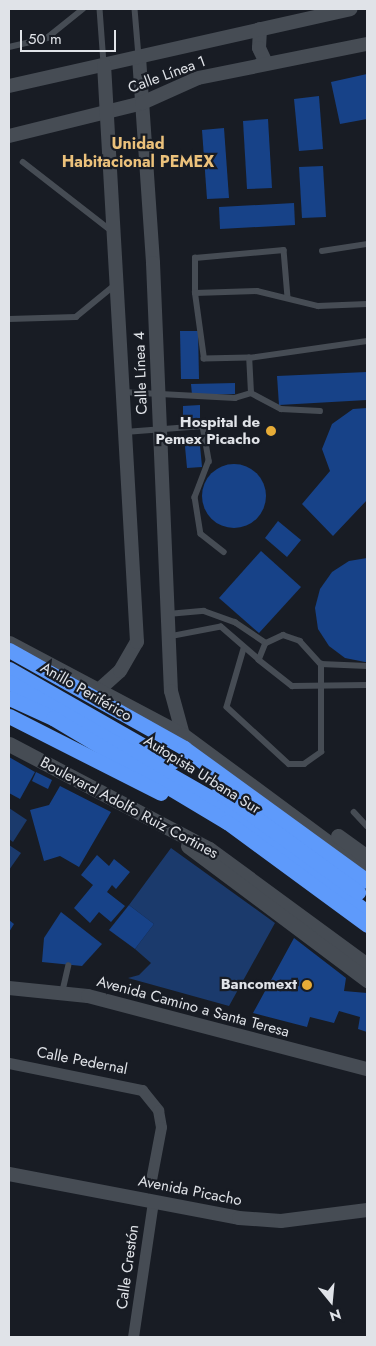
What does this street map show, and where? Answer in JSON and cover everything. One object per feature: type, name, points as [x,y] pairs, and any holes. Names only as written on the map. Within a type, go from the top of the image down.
[{"type":"highway","points":[[9,650],[184,748],[367,882]]},
{"type":"highway","name":"Anillo Periférico","points":[[9,669],[245,807],[367,899]]},
{"type":"highway","name":"Autopista Urbana Sur","points":[[9,682],[223,805],[367,912]]},
{"type":"highway","name":"Autopista Urbana Sur","points":[[9,698],[53,718],[227,822],[367,925]]},
{"type":"highway","points":[[9,716],[187,806],[253,850],[367,937]]},
{"type":"main road","points":[[9,643],[101,688],[183,735],[367,857]]},
{"type":"main road","name":"Boulevard Adolfo Ruiz Cortines","points":[[9,744],[209,849],[367,965]]},
{"type":"main road","points":[[246,778],[367,871]]},
{"type":"main road","points":[[124,804],[367,980]]},
{"type":"street","name":"Calle Línea 1","points":[[9,86],[350,9]]},
{"type":"street","points":[[260,29],[259,48],[266,63]]},
{"type":"street","name":"Calle Línea 1","points":[[9,136],[142,103],[198,78],[367,44]]},
{"type":"street","name":"Calle Línea 4","points":[[139,57],[160,429],[171,692],[183,735]]},
{"type":"street","name":"Calle Línea 4","points":[[101,688],[120,671],[137,642],[104,65]]},
{"type":"street","name":"Avenida Camino a Santa Teresa","points":[[9,988],[88,996],[367,1069]]},
{"type":"street","name":"Calle Pedernal","points":[[9,1063],[142,1090],[158,1110],[161,1127],[150,1180]]},
{"type":"street","name":"Avenida Picacho","points":[[9,1174],[153,1201],[280,1220],[367,1210]]},
{"type":"street","name":"Calle Crestón","points":[[133,1337],[153,1201]]},
{"type":"lane","points":[[9,47],[47,38],[83,9]]},
{"type":"lane","name":"Calle Línea 4","points":[[100,9],[104,65]]},
{"type":"lane","name":"Calle Línea 4","points":[[135,9],[139,57]]},
{"type":"lane","points":[[23,162],[113,233]]},
{"type":"lane","points":[[322,251],[367,244]]},
{"type":"lane","points":[[288,298],[284,250],[195,258],[195,293],[204,359],[248,358],[367,341]]},
{"type":"lane","points":[[9,319],[76,318],[116,283]]},
{"type":"lane","points":[[195,293],[257,291],[318,306],[367,304]]},
{"type":"lane","points":[[248,358],[251,393]]},
{"type":"lane","points":[[123,392],[235,398],[251,393],[280,409],[320,411]]},
{"type":"lane","points":[[125,432],[203,426],[208,435],[209,461],[195,497],[201,534],[224,552]]},
{"type":"lane","points":[[168,614],[204,611],[235,622],[266,643]]},
{"type":"lane","points":[[229,632],[235,622]]},
{"type":"lane","points":[[169,637],[206,627],[229,632],[244,649],[292,686],[319,688],[367,686]]},
{"type":"lane","points":[[259,660],[266,643],[283,635],[300,642],[321,664],[367,666]]},
{"type":"lane","points":[[244,649],[227,707],[289,764],[304,764],[321,752],[319,688],[321,664]]},
{"type":"lane","points":[[354,812],[367,826]]},
{"type":"lane","points":[[62,993],[68,966]]},
{"type":"shaded area","points":[[9,808],[27,820],[13,842],[9,839]]},
{"type":"shaded area","points":[[9,845],[21,853],[9,870]]},
{"type":"shaded area","points":[[171,848],[275,923],[229,1006],[128,978],[139,975],[151,963],[135,949],[154,924],[129,905]]},
{"type":"building","points":[[367,74],[367,119],[340,124],[331,82]]},
{"type":"building","points":[[319,96],[323,149],[299,151],[294,99]]},
{"type":"building","points":[[268,119],[272,188],[247,189],[243,121]]},
{"type":"building","points":[[224,128],[229,198],[207,199],[202,130]]},
{"type":"building","points":[[323,166],[326,217],[302,218],[299,167]]},
{"type":"building","points":[[294,203],[295,225],[220,229],[219,207]]},
{"type":"building","points":[[180,331],[198,331],[199,379],[181,379]]},
{"type":"building","points":[[367,372],[367,400],[279,405],[277,376]]},
{"type":"building","points":[[235,383],[235,394],[192,395],[191,384]]},
{"type":"building","points":[[200,405],[200,418],[183,419],[183,406]]},
{"type":"building","points":[[367,408],[367,500],[333,536],[302,504],[330,471],[322,449],[332,424],[353,409]]},
{"type":"building","points":[[199,435],[202,467],[187,468],[184,436]]},
{"type":"building","points":[[228,464],[240,464],[257,473],[264,484],[266,496],[264,508],[257,519],[240,528],[228,528],[216,523],[207,514],[202,502],[202,490],[207,478],[216,469]]},
{"type":"building","points":[[278,521],[301,540],[287,557],[265,538]]},
{"type":"building","points":[[261,551],[301,587],[259,633],[219,598]]},
{"type":"building","points":[[367,558],[367,662],[365,662],[345,658],[329,646],[318,629],[315,608],[320,589],[332,572],[349,561]]},
{"type":"building","points":[[9,757],[35,772],[20,799],[9,793]]},
{"type":"building","points":[[36,772],[52,780],[48,789],[32,781]]},
{"type":"building","points":[[60,786],[111,812],[79,867],[60,856],[44,861],[30,810],[49,805]]},
{"type":"building","points":[[97,855],[109,866],[114,859],[130,872],[116,889],[112,885],[107,892],[125,906],[111,922],[99,912],[90,923],[74,908],[93,885],[81,875]]},
{"type":"building","points":[[129,905],[154,924],[135,949],[109,930]]},
{"type":"building","points":[[61,912],[102,944],[82,966],[42,962],[44,938]]},
{"type":"building","points":[[9,920],[14,924],[9,932]]},
{"type":"building","name":"Bancomext","points":[[294,938],[346,978],[344,991],[367,993],[367,1032],[358,1029],[360,1017],[339,1011],[334,1023],[310,1017],[307,1027],[253,1013]]},
{"type":"place","name":"Hospital de Pemex Picacho","points":[[271,431]]},
{"type":"place","name":"Bancomext","points":[[307,985]]},
{"type":"district","name":"Unidad Habitacional PEMEX","points":[[138,153]]}]
